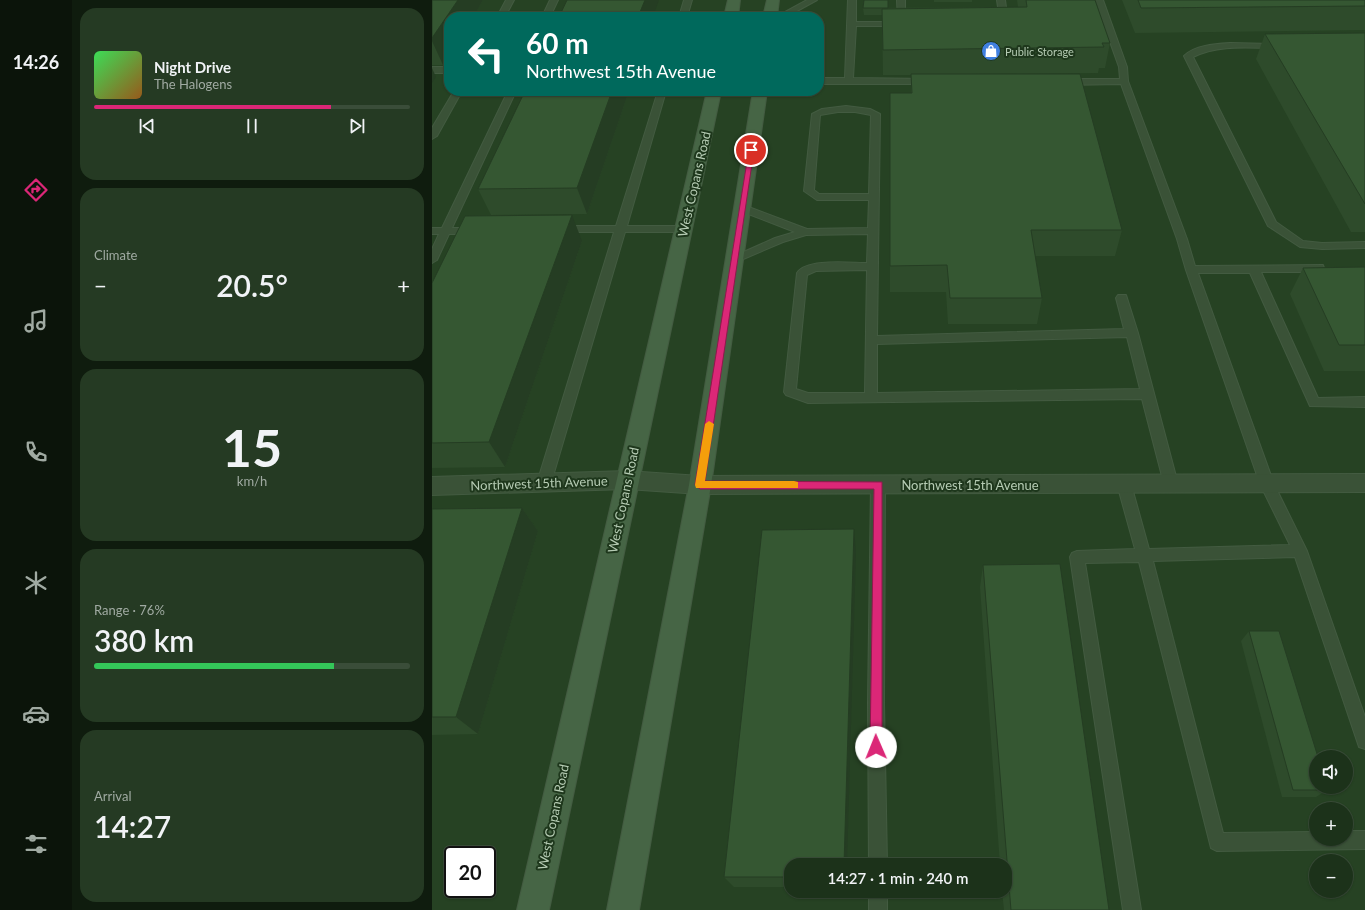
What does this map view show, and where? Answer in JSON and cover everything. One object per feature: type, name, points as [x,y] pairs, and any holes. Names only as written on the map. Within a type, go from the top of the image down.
[{"type":"main road","points":[[731,12],[734,0]]},
{"type":"main road","points":[[771,12],[773,0]]},
{"type":"main road","name":"West Copans Road","points":[[533,910],[713,96]]},
{"type":"main road","points":[[623,910],[700,485],[759,96]]},
{"type":"street","name":"Northwest 15th Avenue","points":[[432,486],[627,480],[700,485],[1365,484]]},
{"type":"lane","points":[[504,12],[510,0]]},
{"type":"lane","points":[[548,12],[554,0]]},
{"type":"lane","points":[[684,12],[688,0]]},
{"type":"lane","points":[[790,12],[813,0]]},
{"type":"lane","points":[[849,81],[852,24],[855,10],[852,0]]},
{"type":"lane","points":[[852,24],[906,24],[898,10],[901,0]]},
{"type":"lane","points":[[986,23],[998,20],[1003,15],[1001,0]]},
{"type":"lane","points":[[1099,0],[1123,67],[1124,81],[1182,239],[1191,270],[1267,484],[1300,551],[1365,741]]},
{"type":"lane","points":[[1289,46],[1228,46],[1198,50],[1188,56],[1272,224],[1300,244],[1322,246],[1365,245]]},
{"type":"lane","points":[[432,70],[444,70]]},
{"type":"lane","points":[[824,81],[941,82]]},
{"type":"lane","points":[[1058,82],[1124,81]]},
{"type":"lane","points":[[432,136],[455,96]]},
{"type":"lane","points":[[432,260],[510,96]]},
{"type":"lane","points":[[544,483],[660,96]]},
{"type":"lane","points":[[871,398],[872,266],[874,197],[876,114],[868,110],[825,110],[816,114],[809,191],[817,197],[874,197]]},
{"type":"lane","points":[[742,208],[806,232]]},
{"type":"lane","points":[[549,229],[684,228]]},
{"type":"lane","points":[[432,231],[485,230]]},
{"type":"lane","points":[[734,260],[779,240],[806,232],[873,231]]},
{"type":"lane","points":[[872,266],[814,267],[802,273],[790,392],[808,398],[1148,394]]},
{"type":"lane","points":[[1191,270],[1333,268]]},
{"type":"lane","points":[[1254,270],[1314,403],[1365,402]]},
{"type":"lane","points":[[1122,298],[1171,484]]},
{"type":"lane","points":[[872,340],[1132,334]]},
{"type":"lane","points":[[1124,484],[1144,555],[1217,842],[1365,840]]},
{"type":"lane","points":[[878,485],[876,703],[878,858]]},
{"type":"lane","points":[[1132,910],[1076,556],[1300,551]]},
{"type":"lane","points":[[878,898],[878,910]]},
{"type":"building","points":[[432,0],[458,0],[450,12],[444,12],[444,20],[432,38]]},
{"type":"building","points":[[567,0],[645,0],[640,12],[561,12]]},
{"type":"building","points":[[864,0],[888,0],[888,8],[863,8]]},
{"type":"building","points":[[1026,0],[1095,0],[1110,43],[1102,43],[1104,47],[883,50],[882,9],[1027,7]]},
{"type":"building","points":[[1138,0],[1365,0],[1365,6],[1141,8]]},
{"type":"building","points":[[1365,33],[1365,204],[1265,34]]},
{"type":"building","points":[[911,74],[1080,74],[1122,230],[1031,230],[1042,298],[950,298],[947,265],[890,266],[890,93],[912,93]]},
{"type":"building","points":[[523,96],[610,96],[577,188],[478,189]]},
{"type":"building","points":[[572,215],[489,442],[432,443],[432,283],[465,216]]},
{"type":"building","points":[[1365,267],[1365,345],[1339,345],[1303,268]]},
{"type":"building","points":[[522,508],[456,717],[432,717],[432,509]]},
{"type":"building","points":[[854,529],[844,858],[784,858],[784,877],[724,877],[762,530]]},
{"type":"building","points":[[1060,564],[1109,910],[1011,910],[1010,898],[1012,898],[1012,858],[1007,858],[983,565]]},
{"type":"building","points":[[1249,631],[1279,631],[1316,750],[1309,750],[1309,790],[1293,790]]},
{"type":"slow traffic","points":[[709,424],[700,485],[794,485]]},
{"type":"place","name":"Public Storage","points":[[991,51]]},
{"type":"route","points":[[751,150],[700,485],[878,485],[876,747]]}]
